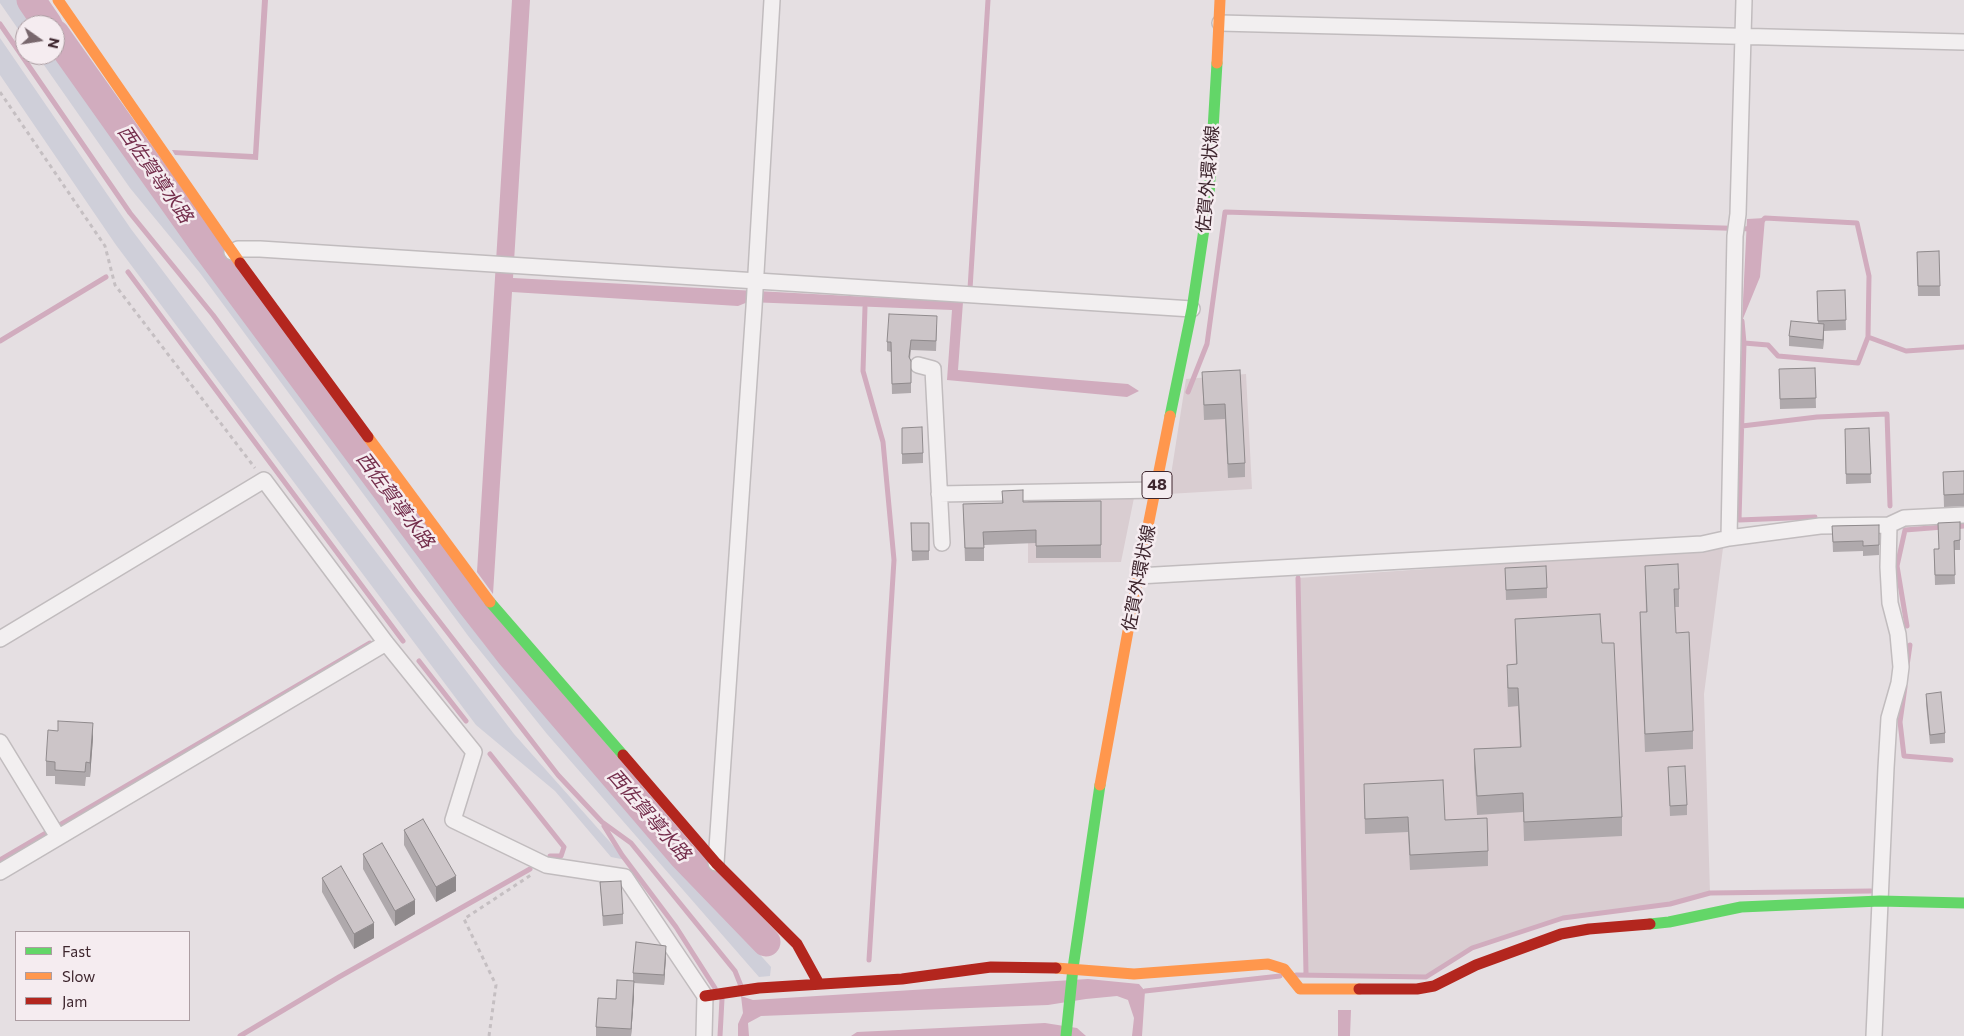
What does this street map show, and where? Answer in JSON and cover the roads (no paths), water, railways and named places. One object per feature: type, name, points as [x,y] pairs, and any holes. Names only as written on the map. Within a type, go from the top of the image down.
[{"type":"street","points":[[58,0],[232,252],[484,595],[716,863],[797,944],[819,984]]},
{"type":"street","points":[[716,863],[756,281],[772,0]]},
{"type":"street","name":"佐賀外環状線","points":[[1066,1036],[1073,968],[1100,785],[1138,576],[1192,309],[1209,196],[1220,0]]},
{"type":"street","points":[[1729,538],[1735,236],[1738,214],[1744,0]]},
{"type":"street","points":[[1220,23],[1964,42]]},
{"type":"street","points":[[232,252],[238,249],[260,249],[1192,309]]},
{"type":"street","points":[[918,365],[933,369],[942,543]]},
{"type":"street","points":[[0,639],[264,480],[386,643],[474,752],[453,820],[546,865],[625,877],[705,996],[704,1036]]},
{"type":"street","points":[[939,494],[1156,490]]},
{"type":"street","points":[[1138,576],[1702,544],[1729,538],[1820,526],[1889,525],[1904,518],[1964,515]]},
{"type":"street","points":[[1874,1036],[1889,718],[1899,683],[1901,667],[1898,634],[1890,603],[1888,567],[1889,525]]},
{"type":"street","points":[[0,872],[386,643]]},
{"type":"street","points":[[0,742],[58,837]]},
{"type":"street","points":[[705,996],[759,988],[902,978],[991,967],[1073,968],[1134,974],[1268,964],[1284,968],[1300,989],[1417,989],[1434,986],[1476,965],[1561,934],[1589,929],[1669,922],[1741,908],[1880,901],[1964,903]]},
{"type":"waterway","name":"西佐賀導水路","points":[[31,0],[41,15]]},
{"type":"waterway","points":[[970,289],[988,0]]},
{"type":"waterway","points":[[0,24],[130,213],[213,315],[415,590],[558,775],[602,822],[631,843],[735,971],[741,986]]},
{"type":"waterway","name":"西佐賀導水路","points":[[65,48],[206,247],[511,655],[684,857],[766,942]]},
{"type":"waterway","points":[[1188,392],[1207,344],[1225,212],[1753,229]]},
{"type":"waterway","points":[[1761,222],[1765,218],[1857,223],[1869,276],[1868,337],[1906,351],[1964,347]]},
{"type":"waterway","points":[[128,272],[403,641]]},
{"type":"waterway","points":[[0,341],[106,277]]},
{"type":"waterway","points":[[865,307],[863,371],[883,442],[894,560],[869,960]]},
{"type":"waterway","points":[[1742,321],[1744,343],[1739,520],[1815,517]]},
{"type":"waterway","points":[[1744,343],[1768,345],[1778,356],[1858,363],[1868,337]]},
{"type":"waterway","points":[[1742,426],[1817,417],[1887,414],[1890,506]]},
{"type":"waterway","points":[[1954,527],[1964,526]]},
{"type":"waterway","points":[[1907,626],[1897,566],[1905,530],[1943,527]]},
{"type":"waterway","points":[[1298,578],[1306,973]]},
{"type":"waterway","points":[[0,860],[370,643]]},
{"type":"waterway","points":[[1907,666],[1910,645]]},
{"type":"waterway","points":[[419,661],[466,721]]},
{"type":"waterway","points":[[1905,687],[1900,722],[1904,756],[1951,760]]},
{"type":"waterway","points":[[490,754],[564,847],[561,856],[550,856]]},
{"type":"waterway","points":[[604,826],[622,855],[676,927],[715,988]]},
{"type":"waterway","points":[[240,1036],[339,977],[530,869]]},
{"type":"waterway","points":[[1296,975],[1426,977],[1472,948],[1563,918],[1670,904],[1710,893],[1871,891]]},
{"type":"waterway","points":[[1145,991],[1280,976]]},
{"type":"waterway","points":[[720,1036],[722,999]]}]
